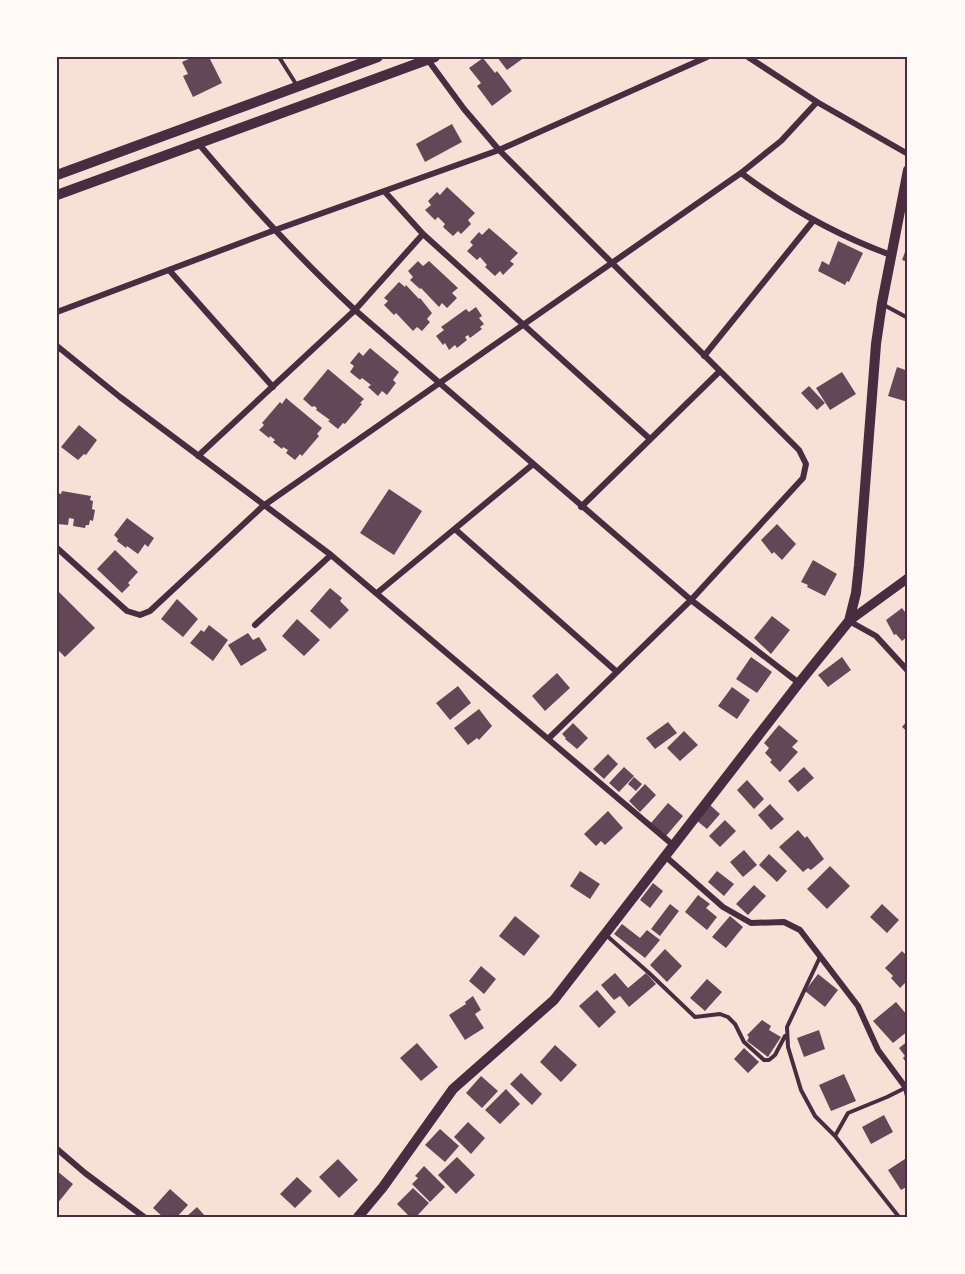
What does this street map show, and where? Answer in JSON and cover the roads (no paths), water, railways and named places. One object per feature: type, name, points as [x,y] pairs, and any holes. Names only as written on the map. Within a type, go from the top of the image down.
[{"type":"main road","points":[[57,175],[378,57]]},
{"type":"main road","points":[[57,195],[431,59]]},
{"type":"main road","points":[[358,1217],[383,1187],[453,1089],[554,1000],[849,621],[857,584],[876,345],[908,170]]},
{"type":"street","points":[[57,312],[274,230],[499,150],[708,57]]},
{"type":"street","points":[[748,57],[817,102],[908,154]]},
{"type":"street","points":[[431,59],[464,109],[499,150],[799,450],[805,459],[806,469],[803,478],[691,600],[548,739]]},
{"type":"street","points":[[57,548],[127,611],[140,615],[150,611],[263,506],[741,172],[780,141],[817,102]]},
{"type":"street","points":[[198,143],[274,230],[355,310],[691,600],[799,683]]},
{"type":"street","points":[[741,172],[813,221],[891,255]]},
{"type":"street","points":[[385,192],[423,234],[650,439]]},
{"type":"street","points":[[704,356],[813,221]]},
{"type":"street","points":[[198,456],[355,310],[423,234]]},
{"type":"street","points":[[169,270],[273,387]]},
{"type":"street","points":[[57,346],[263,506],[331,555],[673,845]]},
{"type":"street","points":[[581,507],[720,371]]},
{"type":"street","points":[[377,593],[532,465]]},
{"type":"street","points":[[456,530],[617,672]]},
{"type":"street","points":[[255,625],[331,555]]},
{"type":"street","points":[[908,578],[849,621],[876,636],[908,671]]},
{"type":"street","points":[[664,856],[723,907],[751,923],[784,922],[800,930],[858,1006],[878,1050],[907,1087],[908,1096]]},
{"type":"street","points":[[57,1149],[144,1217]]},
{"type":"lane","points":[[279,57],[297,86]]},
{"type":"lane","points":[[882,303],[908,318]]},
{"type":"lane","points":[[605,934],[665,987],[690,1014],[695,1017],[720,1014],[728,1017],[735,1024],[744,1042],[764,1060],[770,1060],[775,1055],[786,1035],[793,1011],[820,957]]},
{"type":"lane","points":[[786,1035],[805,1097],[814,1116],[835,1136],[899,1217]]},
{"type":"lane","points":[[835,1136],[848,1113],[907,1087]]}]
